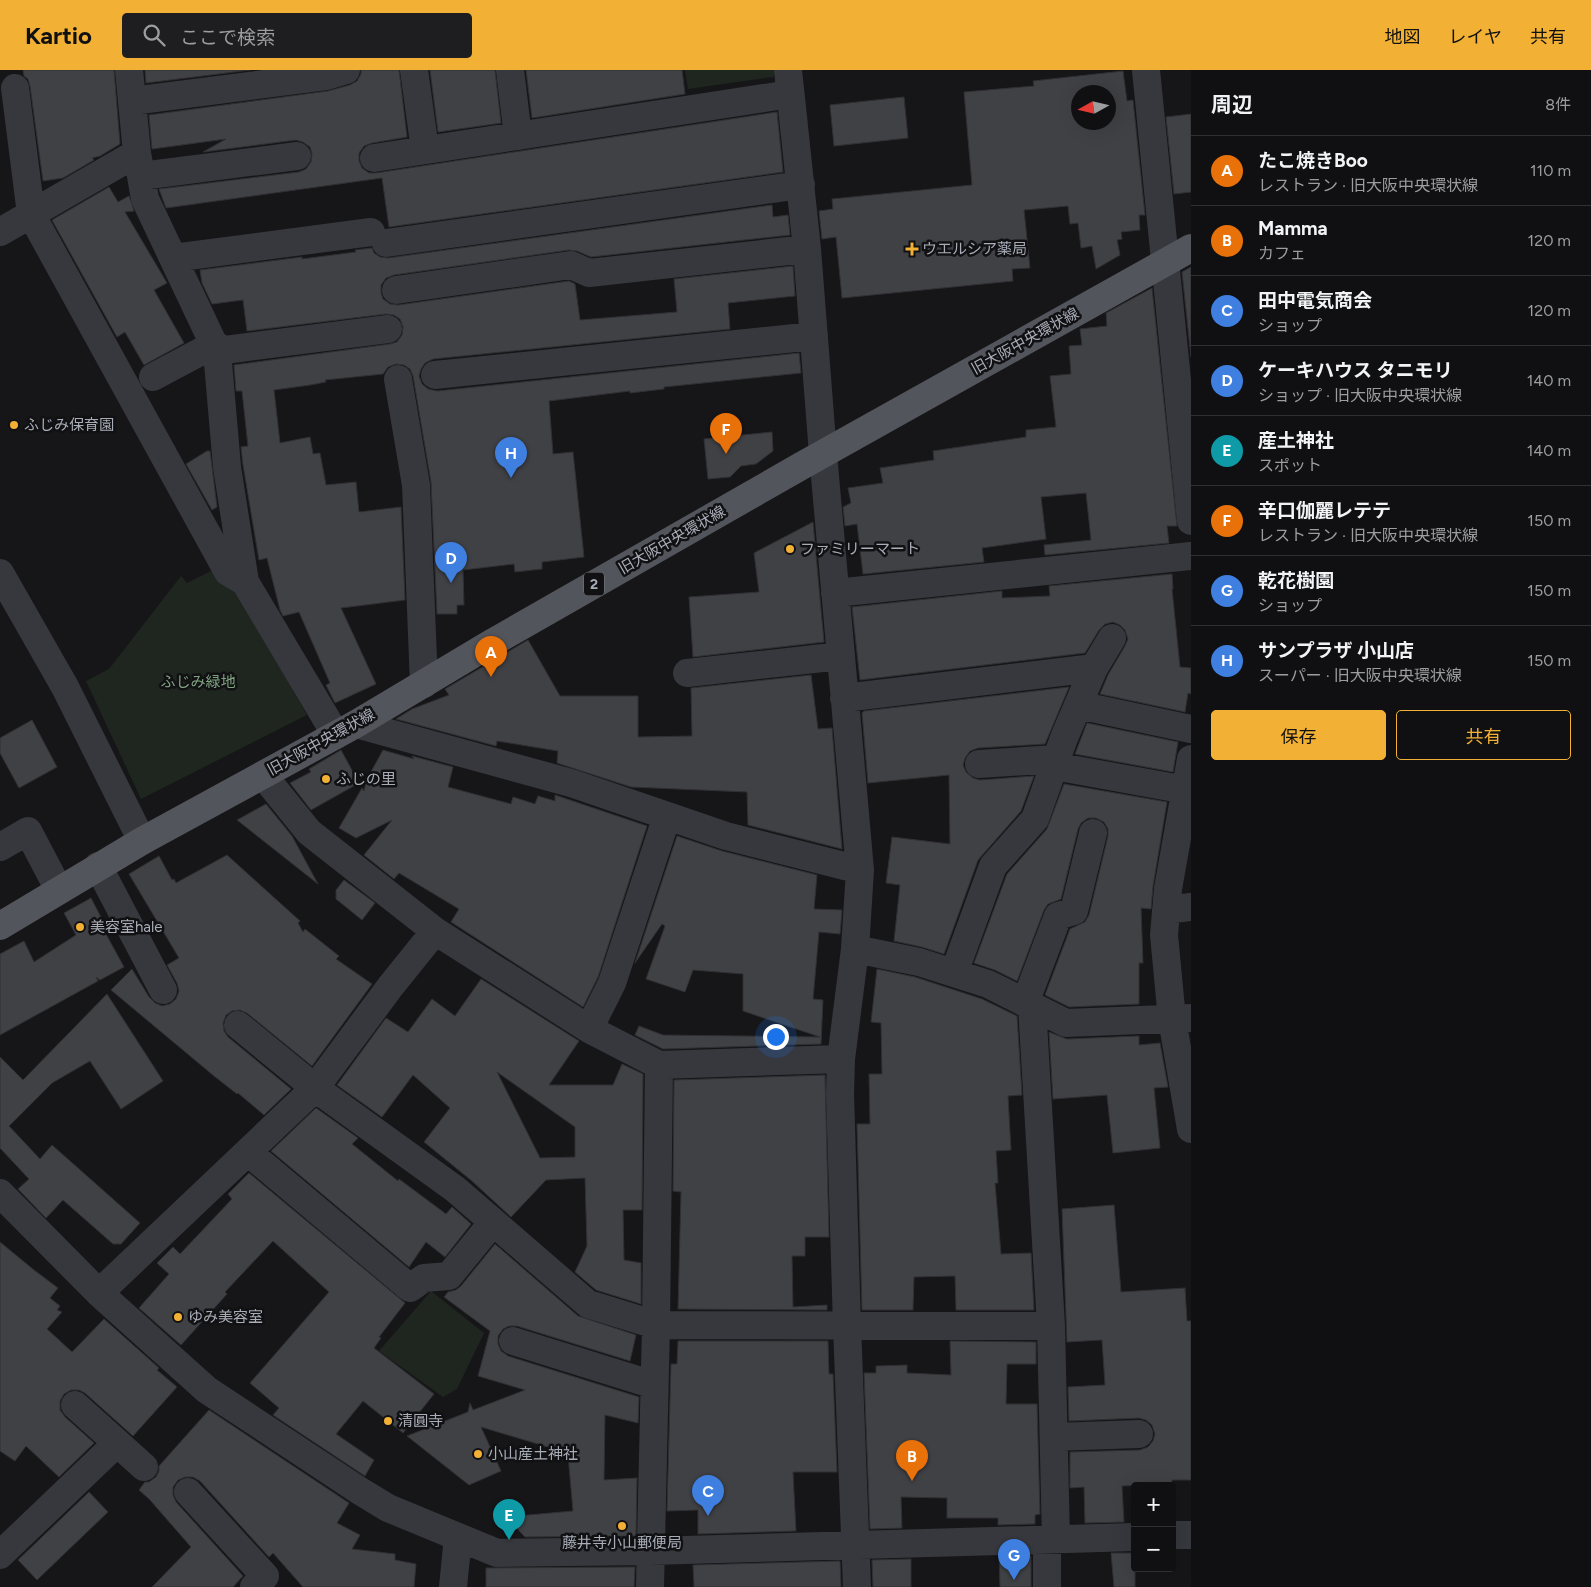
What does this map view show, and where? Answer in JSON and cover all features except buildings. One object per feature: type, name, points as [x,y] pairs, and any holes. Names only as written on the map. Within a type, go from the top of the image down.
[{"type":"main road","name":"旧大阪中央環状線","points":[[0,926],[98,866],[346,729],[490,644],[823,454],[1191,248]]},
{"type":"street","points":[[128,70],[139,165],[145,199],[216,347],[227,467],[246,582],[346,729],[571,783],[726,836],[860,870]]},
{"type":"street","points":[[132,101],[326,76],[346,70]]},
{"type":"street","points":[[414,70],[425,150]]},
{"type":"street","points":[[510,70],[518,136]]},
{"type":"street","points":[[1146,70],[1190,506]]},
{"type":"street","points":[[374,158],[518,136],[789,82],[807,249],[860,870],[855,949],[841,1060],[840,1094],[857,1587]]},
{"type":"street","points":[[15,88],[31,214],[228,572],[246,582]]},
{"type":"street","points":[[0,232],[31,214],[139,165],[297,156]]},
{"type":"street","points":[[173,258],[379,237],[800,185]]},
{"type":"street","points":[[396,290],[571,266],[589,273],[807,249]]},
{"type":"street","points":[[152,377],[216,347],[388,329]]},
{"type":"street","points":[[435,375],[814,336]]},
{"type":"street","points":[[398,379],[416,485],[424,684]]},
{"type":"street","points":[[835,593],[1191,556]]},
{"type":"street","points":[[0,573],[65,687],[142,841]]},
{"type":"street","points":[[954,973],[992,866],[1035,819],[1078,705],[1094,668],[1112,638]]},
{"type":"street","points":[[687,673],[841,656]]},
{"type":"street","points":[[844,698],[1094,668]]},
{"type":"street","points":[[1078,705],[1191,729]]},
{"type":"street","points":[[1191,759],[1186,790],[1179,909],[1164,935],[1181,1019],[1191,1129]]},
{"type":"street","points":[[978,764],[1055,762],[1186,790]]},
{"type":"street","points":[[263,775],[309,832],[435,931],[589,1029],[658,1065],[841,1060]]},
{"type":"street","points":[[589,1029],[612,983],[667,816]]},
{"type":"street","points":[[0,847],[28,831],[59,890]]},
{"type":"street","points":[[1047,1587],[1052,1539],[1054,1437],[1051,1326],[1029,1005],[1058,916],[1074,911],[1093,833]]},
{"type":"street","points":[[98,866],[163,990]]},
{"type":"street","points":[[99,1293],[315,1088],[390,987],[435,931]]},
{"type":"street","points":[[855,949],[919,962],[988,984],[1066,1023],[1181,1019]]},
{"type":"street","points":[[238,1025],[315,1088],[455,1189],[588,1304],[656,1325],[1051,1326]]},
{"type":"street","points":[[650,1587],[656,1325],[658,1065]]},
{"type":"street","points":[[248,1152],[410,1288],[424,1278],[450,1276],[493,1222]]},
{"type":"street","points":[[0,1193],[99,1293],[207,1390],[388,1508],[497,1553],[650,1551],[1131,1536]]},
{"type":"street","points":[[513,1341],[654,1385]]},
{"type":"street","points":[[75,1405],[144,1467]]},
{"type":"street","points":[[1054,1437],[1139,1434]]},
{"type":"street","points":[[0,1555],[116,1443]]},
{"type":"street","points":[[188,1492],[266,1576],[254,1587]]},
{"type":"street","points":[[1176,1536],[1191,1535]]},
{"type":"street","points":[[453,1587],[458,1538]]},
{"type":"green space","points":[[685,70],[777,70],[773,77],[688,89]]},
{"type":"green space","name":"ふじみ緑地","points":[[217,568],[236,587],[307,715],[141,799],[86,681],[109,669],[181,576],[187,583]]},
{"type":"green space","points":[[431,1291],[484,1333],[457,1389],[443,1397],[379,1351]]},
{"type":"place","name":"ウエルシア薬局","points":[[912,249]]},
{"type":"place","name":"ふじみ保育園","points":[[14,425]]},
{"type":"place","name":"辛口伽麗レテテ","points":[[726,454]]},
{"type":"place","name":"サンプラザ 小山店","points":[[511,478]]},
{"type":"place","name":"ファミリーマート","points":[[790,549]]},
{"type":"place","name":"ケーキハウス タニモリ","points":[[451,583]]},
{"type":"place","name":"たこ焼きBoo","points":[[491,677]]},
{"type":"place","name":"ふじの里","points":[[326,779]]},
{"type":"place","name":"美容室hale","points":[[80,927]]},
{"type":"place","name":"ゆみ美容室","points":[[178,1317]]},
{"type":"place","name":"清圓寺","points":[[388,1421]]},
{"type":"place","name":"小山産土神社","points":[[478,1454]]},
{"type":"place","name":"Mamma","points":[[912,1481]]},
{"type":"place","name":"田中電気商会","points":[[708,1516]]},
{"type":"place","name":"藤井寺小山郵便局","points":[[622,1526]]},
{"type":"place","name":"産土神社","points":[[509,1540]]},
{"type":"place","name":"乾花樹園","points":[[1014,1580]]}]
